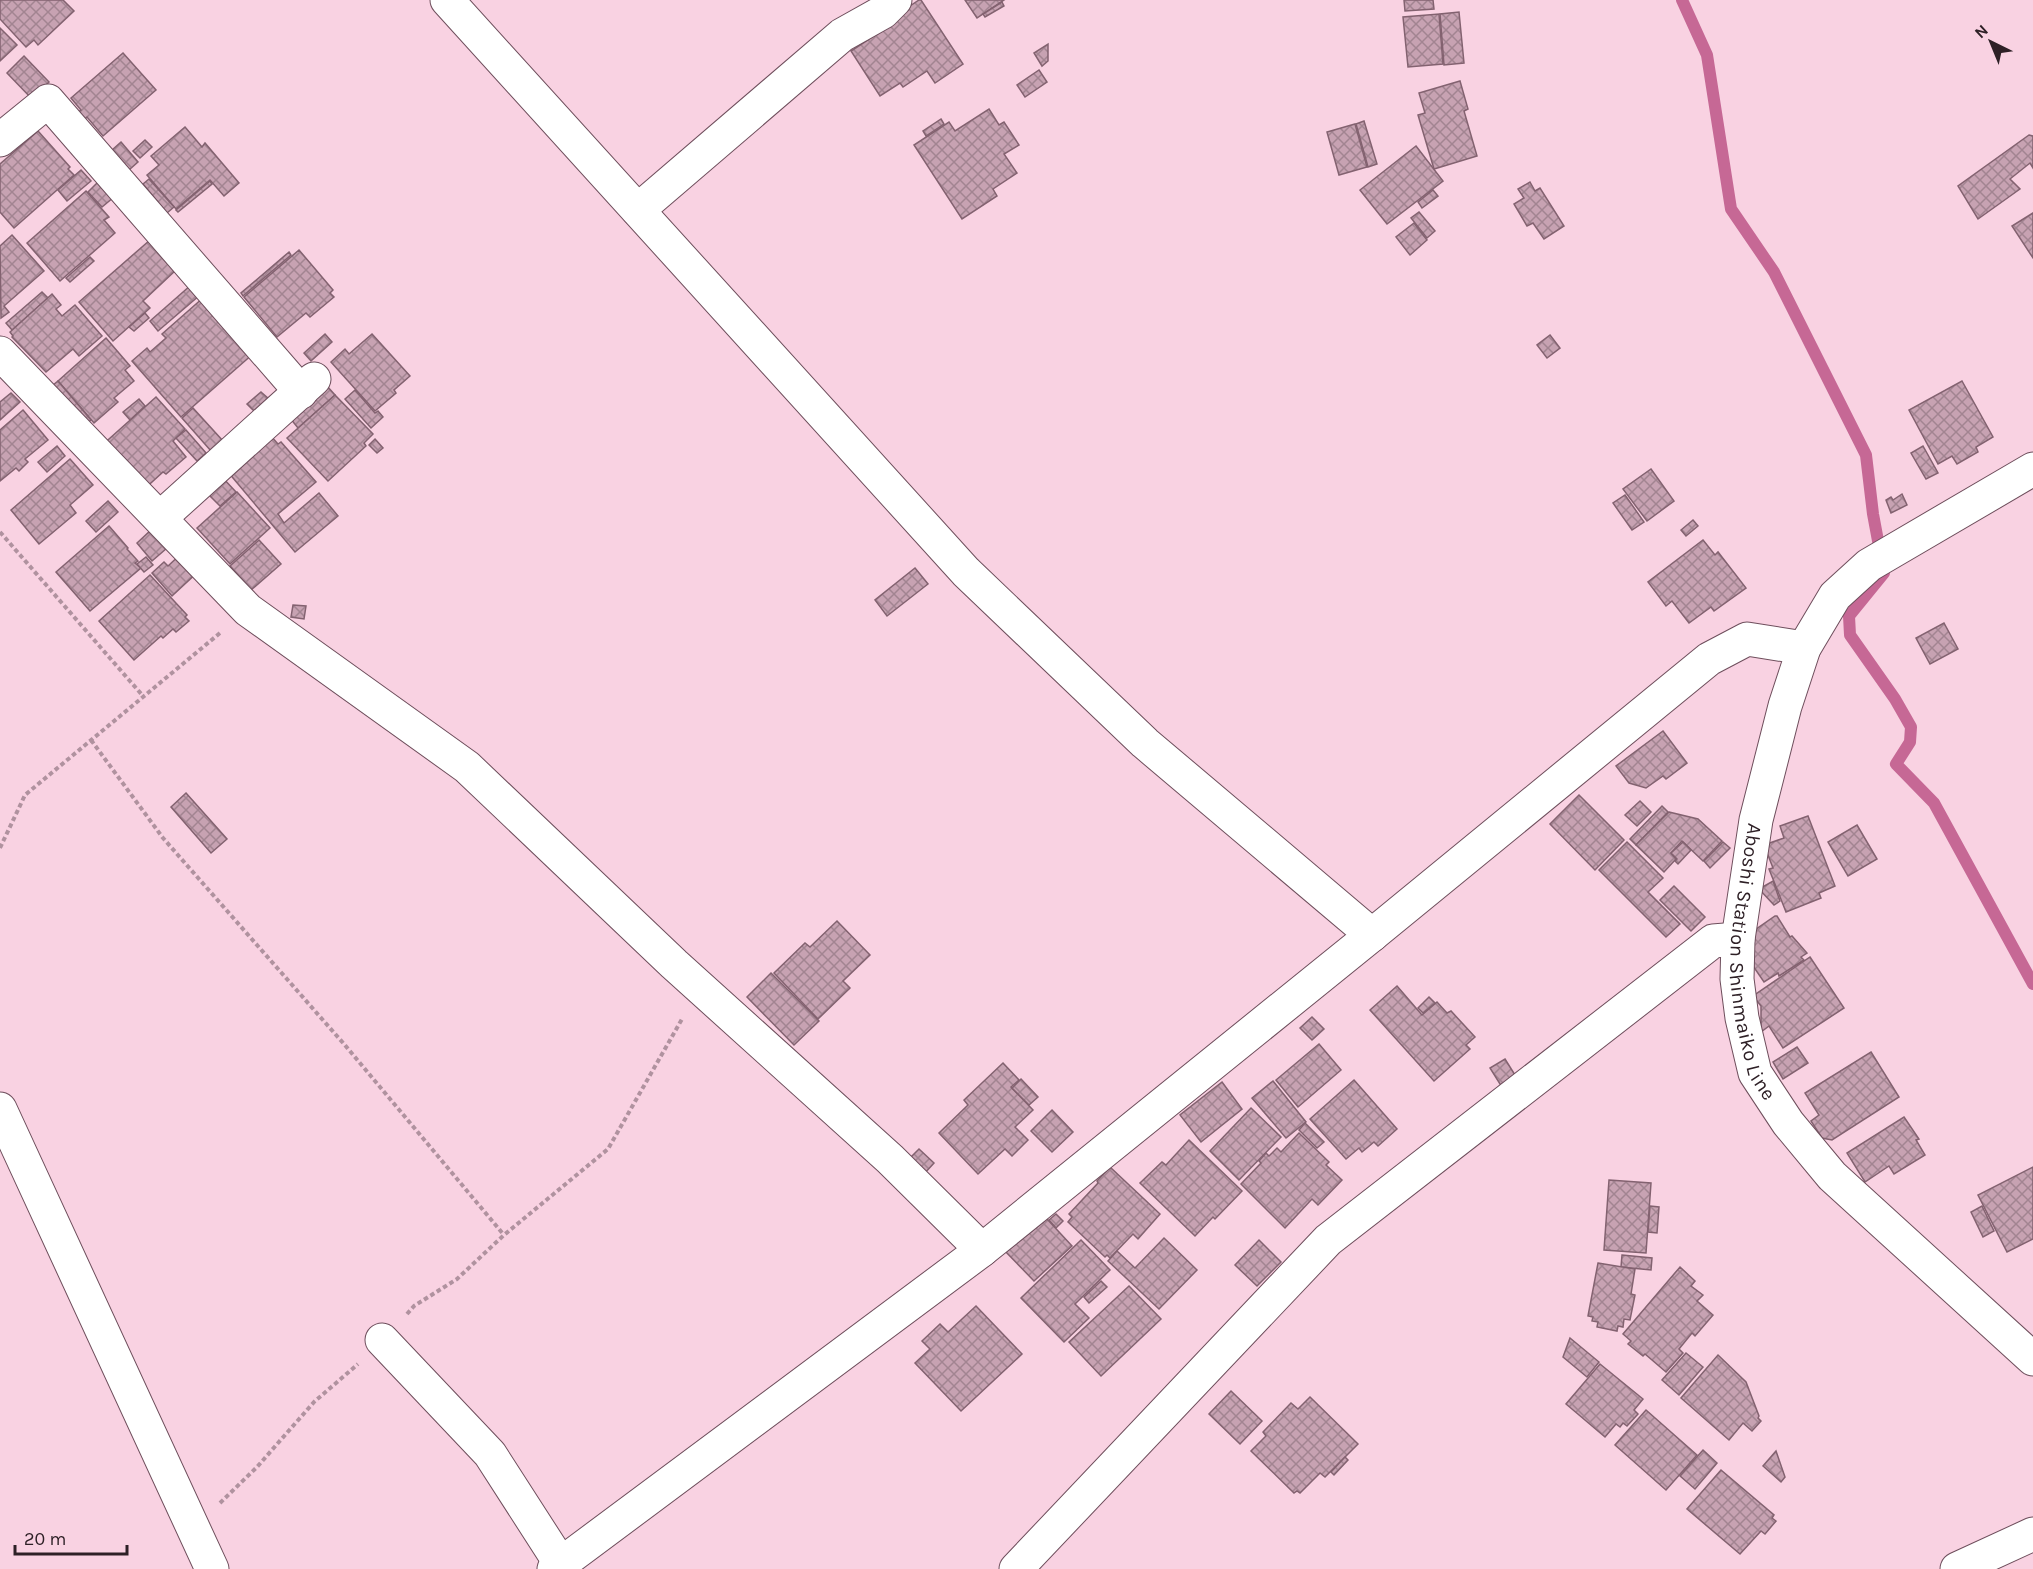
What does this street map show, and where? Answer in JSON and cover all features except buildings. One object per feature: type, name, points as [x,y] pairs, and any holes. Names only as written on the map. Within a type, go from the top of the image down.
[{"type":"street","points":[[447,0],[966,572],[1145,744],[1372,935]]},
{"type":"street","points":[[639,210],[842,35],[883,12],[896,0]]},
{"type":"street","points":[[0,140],[48,101],[308,385],[160,518]]},
{"type":"street","points":[[0,353],[248,610],[467,767],[700,987],[890,1159],[982,1250]]},
{"type":"street","name":"Aboshi Station Shinmaiko Line","points":[[2033,469],[1869,565],[1835,596],[1804,648],[1785,706],[1756,820],[1738,939],[1737,979],[1742,1018],[1755,1073],[1788,1123],[1832,1176],[2033,1359]]},
{"type":"street","points":[[382,1340],[490,1454],[560,1567],[982,1250],[1372,935],[1708,659],[1747,639],[1804,648]]},
{"type":"street","points":[[1016,1569],[1328,1240],[1713,941],[1738,939]]},
{"type":"street","points":[[0,1109],[212,1569]]},
{"type":"street","points":[[1958,1569],[2033,1534]]},
{"type":"path","points":[[0,532],[144,696]]},
{"type":"path","points":[[0,848],[25,795],[248,610]]},
{"type":"path","points":[[91,740],[163,838],[344,1044],[504,1235]]},
{"type":"path","points":[[193,1529],[257,1467],[314,1402],[364,1359],[414,1306],[457,1280],[504,1235],[608,1149],[700,987]]},
{"type":"waterway","points":[[1682,0],[1707,55],[1731,209],[1774,272],[1866,455],[1873,514],[1884,573],[1849,616],[1850,635],[1895,699],[1911,727],[1910,742],[1896,764],[1934,803],[2033,984]]}]
